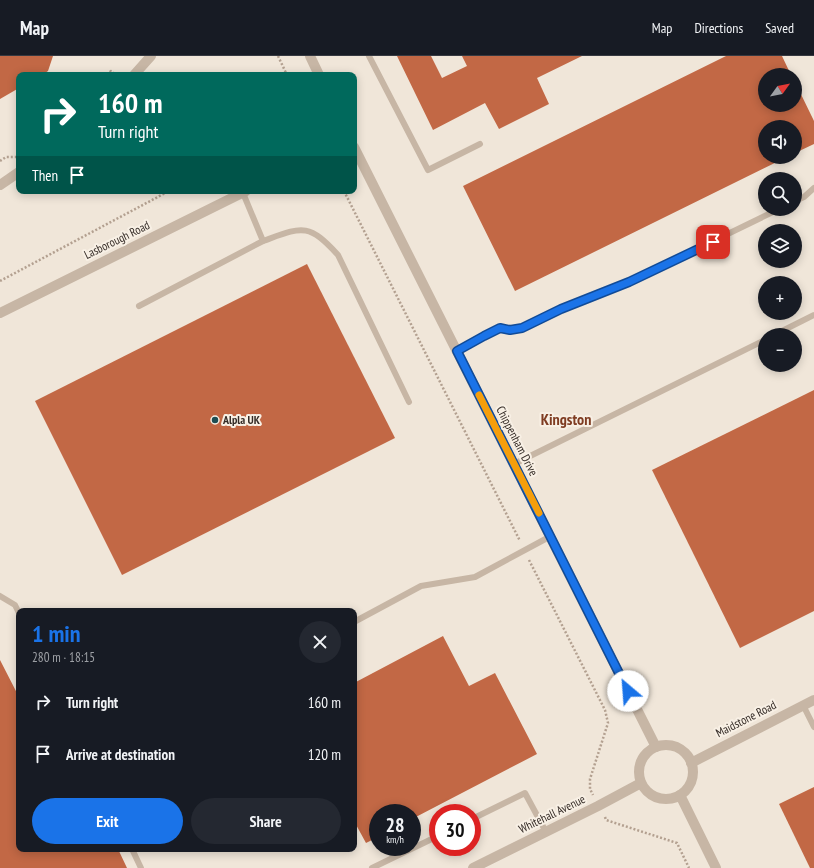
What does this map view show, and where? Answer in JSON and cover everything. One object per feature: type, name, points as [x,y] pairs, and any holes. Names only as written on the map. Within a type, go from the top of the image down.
[{"type":"street","points":[[137,72],[150,56]]},
{"type":"street","points":[[310,56],[318,72]]},
{"type":"street","name":"Chippenham Drive","points":[[357,153],[656,747]]},
{"type":"street","points":[[0,185],[16,174]]},
{"type":"street","name":"Lasborough Road","points":[[0,313],[241,194]]},
{"type":"street","name":"Maidstone Road","points":[[691,763],[814,700]]},
{"type":"street","points":[[673,746],[687,755],[691,763],[692,770],[690,784],[680,795],[665,799],[658,798],[645,789],[641,782],[639,776],[641,762],[645,756],[656,747],[673,746]]},
{"type":"street","name":"Whitehall Avenue","points":[[473,868],[546,832],[641,782]]},
{"type":"street","points":[[680,795],[716,868]]},
{"type":"lane","points":[[369,56],[428,170],[480,144]]},
{"type":"lane","points":[[802,197],[814,188]]},
{"type":"lane","points":[[246,194],[263,241]]},
{"type":"lane","points":[[457,351],[500,328],[510,330],[522,328],[561,309],[629,282],[765,216]]},
{"type":"lane","points":[[139,306],[263,241],[295,229],[308,231],[322,237],[338,255],[409,402]]},
{"type":"lane","points":[[788,328],[814,315]]},
{"type":"lane","points":[[514,464],[758,343]]},
{"type":"lane","points":[[357,620],[421,586],[475,577],[550,536]]},
{"type":"lane","points":[[0,596],[15,605],[16,608]]},
{"type":"lane","points":[[803,705],[814,727]]},
{"type":"lane","points":[[481,815],[525,793],[546,832]]},
{"type":"lane","points":[[372,868],[429,840]]},
{"type":"lane","points":[[133,852],[141,868]]},
{"type":"path","points":[[278,56],[286,72]]},
{"type":"path","points":[[0,161],[6,157],[16,157]]},
{"type":"path","points":[[0,281],[163,194]]},
{"type":"building","points":[[0,56],[53,56],[46,72],[16,72],[16,90],[0,99]]},
{"type":"building","points":[[397,56],[431,56],[442,78],[467,66],[462,56],[582,56],[537,78],[549,104],[499,129],[485,103],[433,130]]},
{"type":"building","points":[[726,56],[782,56],[788,68],[758,68],[758,112],[802,112],[802,96],[814,121],[814,144],[802,150],[802,120],[758,120],[758,164],[773,164],[515,291],[463,186]]},
{"type":"building","name":"Alpla UK","points":[[307,264],[395,438],[122,575],[35,401]]},
{"type":"building","points":[[814,390],[814,611],[740,648],[652,470]]},
{"type":"building","points":[[443,636],[469,686],[495,673],[537,754],[441,804],[429,804],[429,810],[421,814],[421,804],[369,804],[369,842],[366,843],[357,826],[357,681]]},
{"type":"building","points":[[0,660],[16,691],[16,852],[119,852],[127,868],[0,868]]},
{"type":"building","points":[[814,787],[814,868],[810,868],[779,804]]},
{"type":"slow traffic","points":[[479,395],[539,513]]},
{"type":"place","name":"Alpla UK","points":[[215,420]]},
{"type":"district","name":"Kingston","points":[[566,419]]},
{"type":"route","points":[[628,691],[457,351],[500,328],[510,330],[522,328],[561,309],[629,282],[713,242]]}]
